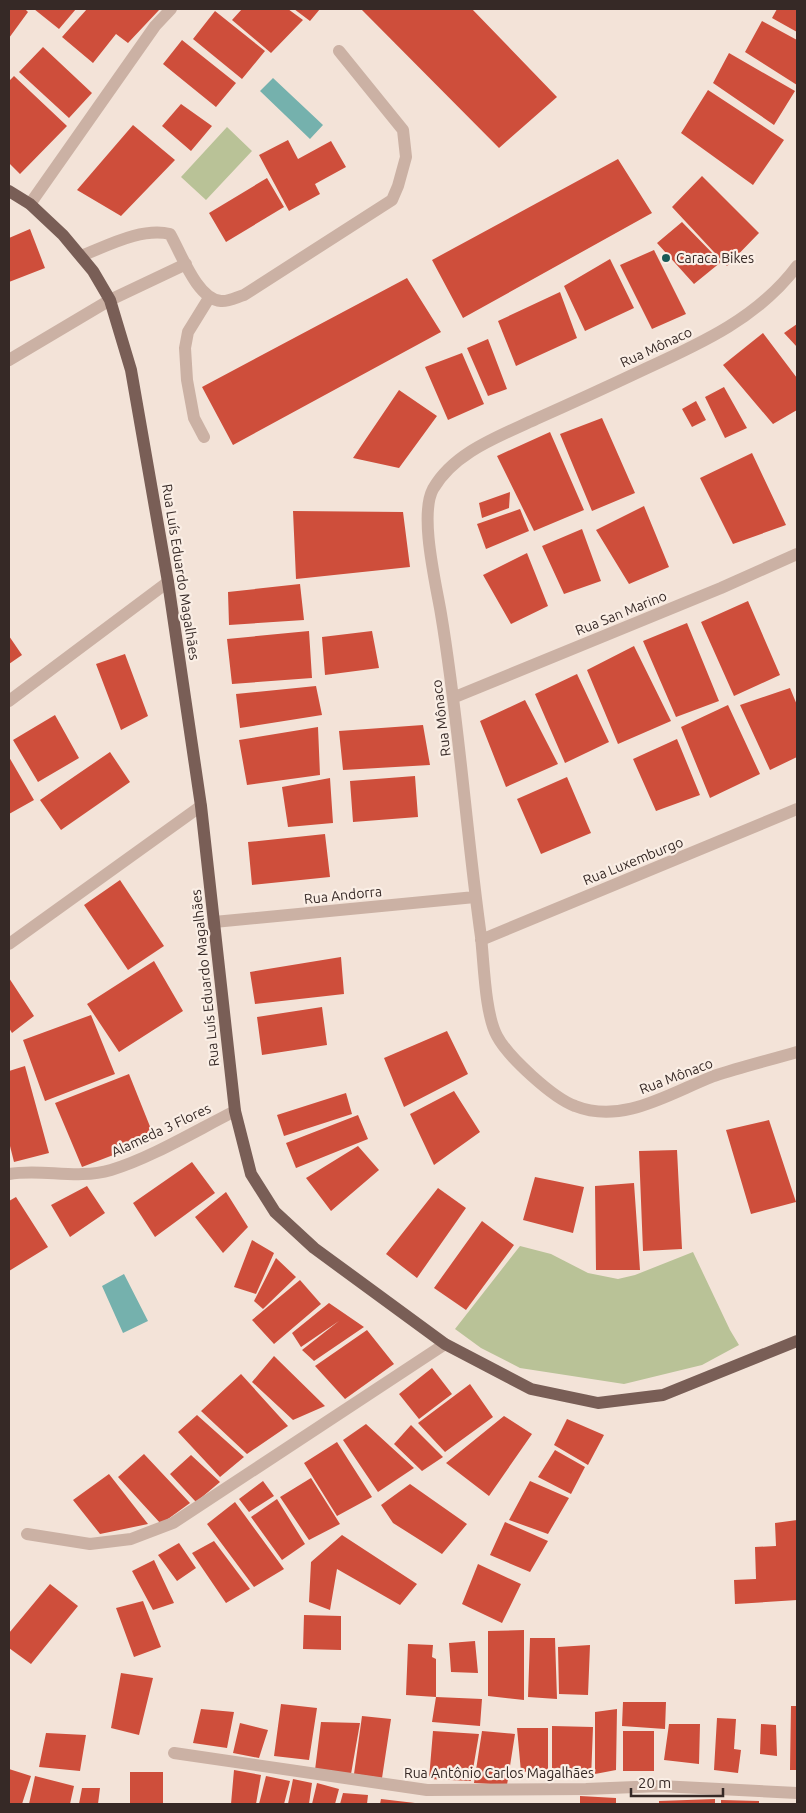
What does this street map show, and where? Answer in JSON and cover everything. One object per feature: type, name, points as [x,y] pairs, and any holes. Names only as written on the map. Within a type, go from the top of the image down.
[{"type":"main road","name":"Rua Luís Eduardo Magalhães","points":[[9,191],[30,204],[64,234],[93,271],[110,300],[131,370],[168,582],[201,806],[235,1111],[251,1174],[275,1212],[314,1248],[445,1344],[531,1388],[598,1403],[663,1395],[797,1341]]},
{"type":"street","points":[[30,204],[155,26],[171,9]]},
{"type":"street","points":[[81,256],[118,242],[158,231],[170,234],[195,282],[209,298],[222,302],[244,295],[392,200],[406,157],[403,130],[339,51]]},
{"type":"street","points":[[9,360],[110,300],[186,264]]},
{"type":"street","name":"Rua Mônaco","points":[[797,266],[773,294],[736,324],[664,360],[478,446],[447,472],[432,492],[427,531],[455,697],[475,897],[490,1014],[496,1034],[519,1064],[572,1106],[592,1111],[614,1112],[642,1106],[715,1076],[797,1052]]},
{"type":"street","points":[[204,437],[194,418],[187,380],[185,348],[188,332],[209,298]]},
{"type":"street","name":"Rua San Marino","points":[[455,697],[721,588],[797,554]]},
{"type":"street","points":[[9,701],[168,582]]},
{"type":"street","points":[[9,944],[201,806]]},
{"type":"street","name":"Rua Luxemburgo","points":[[481,940],[797,809]]},
{"type":"street","name":"Rua Andorra","points":[[214,922],[475,897]]},
{"type":"street","name":"Alameda 3 Flores","points":[[9,1174],[17,1172],[65,1176],[110,1170],[154,1152],[235,1111]]},
{"type":"street","points":[[27,1534],[90,1544],[130,1539],[173,1523],[445,1344]]},
{"type":"street","name":"Rua Antônio Carlos Magalhães","points":[[174,1753],[427,1790],[586,1789],[660,1786],[797,1793]]},
{"type":"green space","points":[[227,127],[252,151],[206,200],[181,177]]},
{"type":"green space","points":[[520,1246],[551,1254],[588,1273],[618,1279],[635,1275],[693,1252],[739,1345],[702,1365],[624,1384],[520,1368],[481,1348],[455,1329]]},
{"type":"water","points":[[273,78],[323,125],[310,139],[260,91]]},
{"type":"water","points":[[124,1274],[148,1321],[123,1333],[102,1286]]},
{"type":"building","points":[[9,9],[25,9],[28,12],[9,38]]},
{"type":"building","points":[[34,9],[76,9],[59,29]]},
{"type":"building","points":[[87,9],[160,9],[128,43],[116,34],[93,63],[62,37]]},
{"type":"building","points":[[242,9],[288,9],[303,20],[271,53],[232,20]]},
{"type":"building","points":[[294,9],[320,9],[310,21]]},
{"type":"building","points":[[361,9],[472,9],[557,97],[499,148]]},
{"type":"building","points":[[777,9],[797,9],[797,32],[772,18]]},
{"type":"building","points":[[215,11],[265,51],[242,79],[193,39]]},
{"type":"building","points":[[762,21],[797,40],[797,85],[745,52]]},
{"type":"building","points":[[182,40],[236,83],[216,107],[163,64]]},
{"type":"building","points":[[43,47],[92,93],[69,118],[19,72]]},
{"type":"building","points":[[729,53],[795,91],[774,125],[713,83]]},
{"type":"building","points":[[14,76],[67,126],[20,174],[9,163],[9,81]]},
{"type":"building","points":[[708,90],[784,140],[753,185],[681,133]]},
{"type":"building","points":[[181,104],[212,126],[191,151],[162,126]]},
{"type":"building","points":[[133,125],[175,160],[121,216],[77,190]]},
{"type":"building","points":[[288,140],[298,159],[331,141],[346,167],[315,184],[320,194],[289,211],[259,155]]},
{"type":"building","points":[[618,159],[652,213],[463,318],[432,260]]},
{"type":"building","points":[[702,176],[759,233],[727,266],[672,207]]},
{"type":"building","points":[[267,178],[284,207],[226,242],[209,213]]},
{"type":"building","points":[[682,222],[721,262],[694,284],[657,243]]},
{"type":"building","points":[[30,229],[45,268],[9,282],[9,238]]},
{"type":"building","points":[[654,250],[686,314],[652,329],[620,265]]},
{"type":"building","points":[[610,259],[634,308],[585,331],[564,286]]},
{"type":"building","points":[[407,278],[441,332],[233,445],[202,387]]},
{"type":"building","points":[[560,292],[577,338],[516,366],[498,321]]},
{"type":"building","points":[[797,324],[797,347],[784,333]]},
{"type":"building","points":[[763,333],[797,378],[797,410],[773,424],[723,365]]},
{"type":"building","points":[[488,339],[507,389],[488,396],[467,348]]},
{"type":"building","points":[[462,353],[484,404],[448,420],[425,367]]},
{"type":"building","points":[[724,387],[747,428],[725,438],[705,397]]},
{"type":"building","points":[[399,390],[437,416],[399,468],[353,458]]},
{"type":"building","points":[[696,401],[706,420],[692,427],[682,409]]},
{"type":"building","points":[[602,418],[635,493],[592,511],[560,434]]},
{"type":"building","points":[[550,432],[584,510],[534,531],[497,456]]},
{"type":"building","points":[[752,453],[786,525],[733,544],[700,478]]},
{"type":"building","points":[[510,492],[509,508],[482,518],[479,503]]},
{"type":"building","points":[[644,506],[669,567],[629,584],[596,530]]},
{"type":"building","points":[[520,509],[529,531],[486,549],[477,524]]},
{"type":"building","points":[[293,511],[403,512],[410,567],[296,579]]},
{"type":"building","points":[[582,529],[601,581],[564,594],[542,546]]},
{"type":"building","points":[[527,553],[548,606],[511,624],[483,575]]},
{"type":"building","points":[[300,584],[304,620],[229,625],[228,592]]},
{"type":"building","points":[[748,601],[780,675],[734,696],[701,622]]},
{"type":"building","points":[[687,623],[719,701],[676,717],[643,641]]},
{"type":"building","points":[[309,631],[312,678],[232,684],[227,639]]},
{"type":"building","points":[[372,631],[379,668],[325,675],[322,637]]},
{"type":"building","points":[[9,636],[22,655],[9,664]]},
{"type":"building","points":[[634,646],[671,721],[618,744],[587,670]]},
{"type":"building","points":[[125,654],[148,716],[121,730],[96,664]]},
{"type":"building","points":[[577,674],[609,742],[565,763],[535,694]]},
{"type":"building","points":[[316,686],[322,715],[240,728],[236,694]]},
{"type":"building","points":[[790,688],[797,705],[797,757],[770,770],[740,705]]},
{"type":"building","points":[[525,700],[558,764],[506,787],[480,721]]},
{"type":"building","points":[[728,705],[760,774],[710,798],[681,727]]},
{"type":"building","points":[[55,715],[79,758],[38,782],[13,740]]},
{"type":"building","points":[[423,725],[430,765],[343,770],[339,731]]},
{"type":"building","points":[[318,727],[320,775],[247,785],[239,740]]},
{"type":"building","points":[[677,739],[700,795],[656,811],[633,759]]},
{"type":"building","points":[[110,752],[130,782],[61,830],[40,800]]},
{"type":"building","points":[[9,757],[34,800],[9,814]]},
{"type":"building","points":[[415,776],[418,817],[353,822],[350,781]]},
{"type":"building","points":[[567,777],[591,833],[541,854],[517,799]]},
{"type":"building","points":[[330,778],[333,823],[288,827],[282,787]]},
{"type":"building","points":[[325,834],[330,877],[252,885],[248,842]]},
{"type":"building","points":[[120,880],[164,946],[128,970],[84,905]]},
{"type":"building","points":[[341,957],[344,994],[255,1004],[250,972]]},
{"type":"building","points":[[154,961],[183,1011],[119,1052],[87,1004]]},
{"type":"building","points":[[9,978],[34,1016],[12,1033],[9,1028]]},
{"type":"building","points":[[322,1007],[327,1045],[262,1055],[257,1017]]},
{"type":"building","points":[[91,1015],[115,1074],[45,1101],[23,1040]]},
{"type":"building","points":[[447,1031],[468,1074],[404,1107],[384,1058]]},
{"type":"building","points":[[25,1066],[49,1153],[14,1162],[9,1142],[9,1071]]},
{"type":"building","points":[[129,1074],[155,1139],[82,1167],[55,1103]]},
{"type":"building","points":[[454,1091],[480,1132],[434,1165],[410,1114]]},
{"type":"building","points":[[346,1093],[352,1114],[284,1136],[277,1115]]},
{"type":"building","points":[[358,1115],[368,1139],[296,1168],[286,1143]]},
{"type":"building","points":[[769,1120],[796,1202],[751,1214],[726,1130]]},
{"type":"building","points":[[358,1146],[379,1170],[331,1211],[306,1178]]},
{"type":"building","points":[[677,1150],[682,1249],[643,1251],[639,1151]]},
{"type":"building","points":[[192,1162],[215,1193],[155,1237],[133,1203]]},
{"type":"building","points":[[535,1177],[584,1187],[573,1233],[523,1220]]},
{"type":"building","points":[[634,1183],[640,1270],[596,1270],[595,1186]]},
{"type":"building","points":[[87,1186],[105,1213],[70,1237],[51,1205]]},
{"type":"building","points":[[438,1188],[466,1208],[417,1278],[386,1254]]},
{"type":"building","points":[[226,1192],[248,1227],[223,1253],[195,1217]]},
{"type":"building","points":[[16,1197],[48,1247],[9,1271],[9,1201]]},
{"type":"building","points":[[482,1221],[514,1245],[466,1310],[434,1288]]},
{"type":"building","points":[[252,1240],[274,1253],[256,1294],[234,1287]]},
{"type":"building","points":[[276,1258],[296,1277],[263,1309],[254,1301]]},
{"type":"building","points":[[300,1280],[321,1304],[274,1344],[252,1320]]},
{"type":"building","points":[[329,1303],[364,1327],[314,1361],[302,1350],[339,1321],[301,1347],[292,1333]]},
{"type":"building","points":[[367,1330],[394,1364],[345,1399],[315,1366]]},
{"type":"building","points":[[274,1356],[325,1406],[293,1420],[252,1382]]},
{"type":"building","points":[[432,1368],[452,1394],[419,1419],[399,1394]]},
{"type":"building","points":[[241,1374],[288,1426],[247,1454],[201,1411]]},
{"type":"building","points":[[470,1384],[493,1417],[445,1452],[418,1423]]},
{"type":"building","points":[[197,1415],[244,1457],[220,1477],[178,1432]]},
{"type":"building","points":[[504,1416],[532,1434],[489,1496],[446,1463]]},
{"type":"building","points":[[567,1419],[604,1435],[588,1465],[554,1445]]},
{"type":"building","points":[[366,1424],[414,1468],[378,1492],[343,1440]]},
{"type":"building","points":[[411,1425],[443,1457],[422,1471],[394,1444]]},
{"type":"building","points":[[337,1442],[372,1497],[337,1516],[304,1463]]},
{"type":"building","points":[[555,1450],[585,1467],[571,1494],[538,1477]]},
{"type":"building","points":[[144,1454],[190,1503],[161,1524],[118,1477]]},
{"type":"building","points":[[191,1455],[220,1482],[196,1502],[170,1474]]},
{"type":"building","points":[[109,1474],[148,1524],[100,1534],[73,1500]]},
{"type":"building","points":[[311,1478],[340,1524],[309,1540],[280,1497]]},
{"type":"building","points":[[263,1481],[274,1496],[249,1512],[239,1499]]},
{"type":"building","points":[[530,1481],[569,1498],[548,1534],[509,1520]]},
{"type":"building","points":[[410,1484],[467,1524],[442,1554],[393,1523],[381,1505]]},
{"type":"building","points":[[277,1499],[305,1544],[282,1560],[251,1517]]},
{"type":"building","points":[[235,1502],[284,1569],[254,1587],[207,1524]]},
{"type":"building","points":[[797,1520],[797,1600],[735,1604],[734,1580],[756,1579],[755,1547],[776,1546],[775,1523]]},
{"type":"building","points":[[505,1522],[548,1541],[530,1572],[490,1555]]},
{"type":"building","points":[[342,1535],[417,1584],[400,1605],[337,1569],[330,1610],[309,1602],[311,1562]]},
{"type":"building","points":[[214,1541],[250,1589],[226,1603],[192,1553]]},
{"type":"building","points":[[179,1543],[196,1568],[177,1581],[158,1555]]},
{"type":"building","points":[[154,1560],[174,1603],[153,1610],[132,1571]]},
{"type":"building","points":[[478,1564],[521,1584],[502,1623],[462,1604]]},
{"type":"building","points":[[50,1584],[78,1606],[31,1664],[9,1648],[9,1633]]},
{"type":"building","points":[[143,1601],[161,1647],[134,1657],[116,1608]]},
{"type":"building","points":[[304,1615],[341,1616],[341,1650],[303,1649]]},
{"type":"building","points":[[524,1630],[524,1700],[488,1696],[488,1631]]},
{"type":"building","points":[[530,1638],[555,1638],[557,1699],[528,1697]]},
{"type":"building","points":[[475,1641],[478,1673],[451,1672],[449,1643]]},
{"type":"building","points":[[408,1644],[433,1645],[432,1657],[436,1659],[436,1697],[406,1695]]},
{"type":"building","points":[[590,1645],[588,1695],[559,1694],[558,1647]]},
{"type":"building","points":[[121,1673],[153,1678],[139,1735],[111,1728]]},
{"type":"building","points":[[436,1697],[482,1699],[480,1726],[432,1722]]},
{"type":"building","points":[[623,1702],[666,1702],[665,1729],[622,1726]]},
{"type":"building","points":[[281,1704],[317,1708],[309,1760],[274,1756]]},
{"type":"building","points":[[791,1706],[797,1706],[797,1770],[790,1770]]},
{"type":"building","points":[[201,1709],[234,1712],[227,1748],[193,1743]]},
{"type":"building","points":[[617,1709],[616,1770],[595,1774],[595,1712]]},
{"type":"building","points":[[362,1716],[391,1719],[382,1778],[354,1774]]},
{"type":"building","points":[[717,1718],[736,1719],[734,1749],[741,1750],[738,1773],[714,1770]]},
{"type":"building","points":[[321,1722],[360,1723],[351,1774],[315,1770]]},
{"type":"building","points":[[240,1723],[268,1730],[259,1758],[233,1753]]},
{"type":"building","points":[[669,1724],[700,1724],[699,1764],[664,1760]]},
{"type":"building","points":[[761,1724],[776,1725],[777,1756],[760,1754]]},
{"type":"building","points":[[552,1726],[593,1727],[591,1779],[552,1777]]},
{"type":"building","points":[[517,1728],[548,1728],[548,1771],[521,1772]]},
{"type":"building","points":[[433,1731],[479,1734],[471,1781],[429,1779]]},
{"type":"building","points":[[482,1731],[515,1734],[507,1785],[474,1783]]},
{"type":"building","points":[[623,1731],[654,1731],[654,1771],[623,1771]]},
{"type":"building","points":[[46,1733],[86,1735],[80,1771],[39,1767]]},
{"type":"building","points":[[9,1769],[31,1776],[22,1804],[9,1804]]},
{"type":"building","points":[[234,1770],[261,1775],[256,1804],[231,1804]]},
{"type":"building","points":[[130,1772],[163,1772],[163,1804],[130,1804]]},
{"type":"building","points":[[35,1776],[74,1786],[70,1804],[29,1804]]},
{"type":"building","points":[[266,1776],[290,1781],[284,1804],[259,1804]]},
{"type":"building","points":[[293,1779],[312,1783],[309,1804],[288,1804]]},
{"type":"building","points":[[317,1783],[339,1789],[335,1804],[312,1804]]},
{"type":"building","points":[[82,1788],[100,1788],[98,1804],[79,1804]]},
{"type":"building","points":[[343,1793],[368,1795],[367,1804],[340,1804]]},
{"type":"building","points":[[580,1796],[616,1798],[616,1804],[580,1804]]},
{"type":"building","points":[[381,1799],[415,1803],[415,1804],[380,1804]]},
{"type":"building","points":[[715,1799],[715,1804],[659,1804],[659,1801]]},
{"type":"building","points":[[721,1800],[759,1801],[759,1804],[721,1804]]},
{"type":"place","name":"Caraca Bikes","points":[[666,258]]}]
